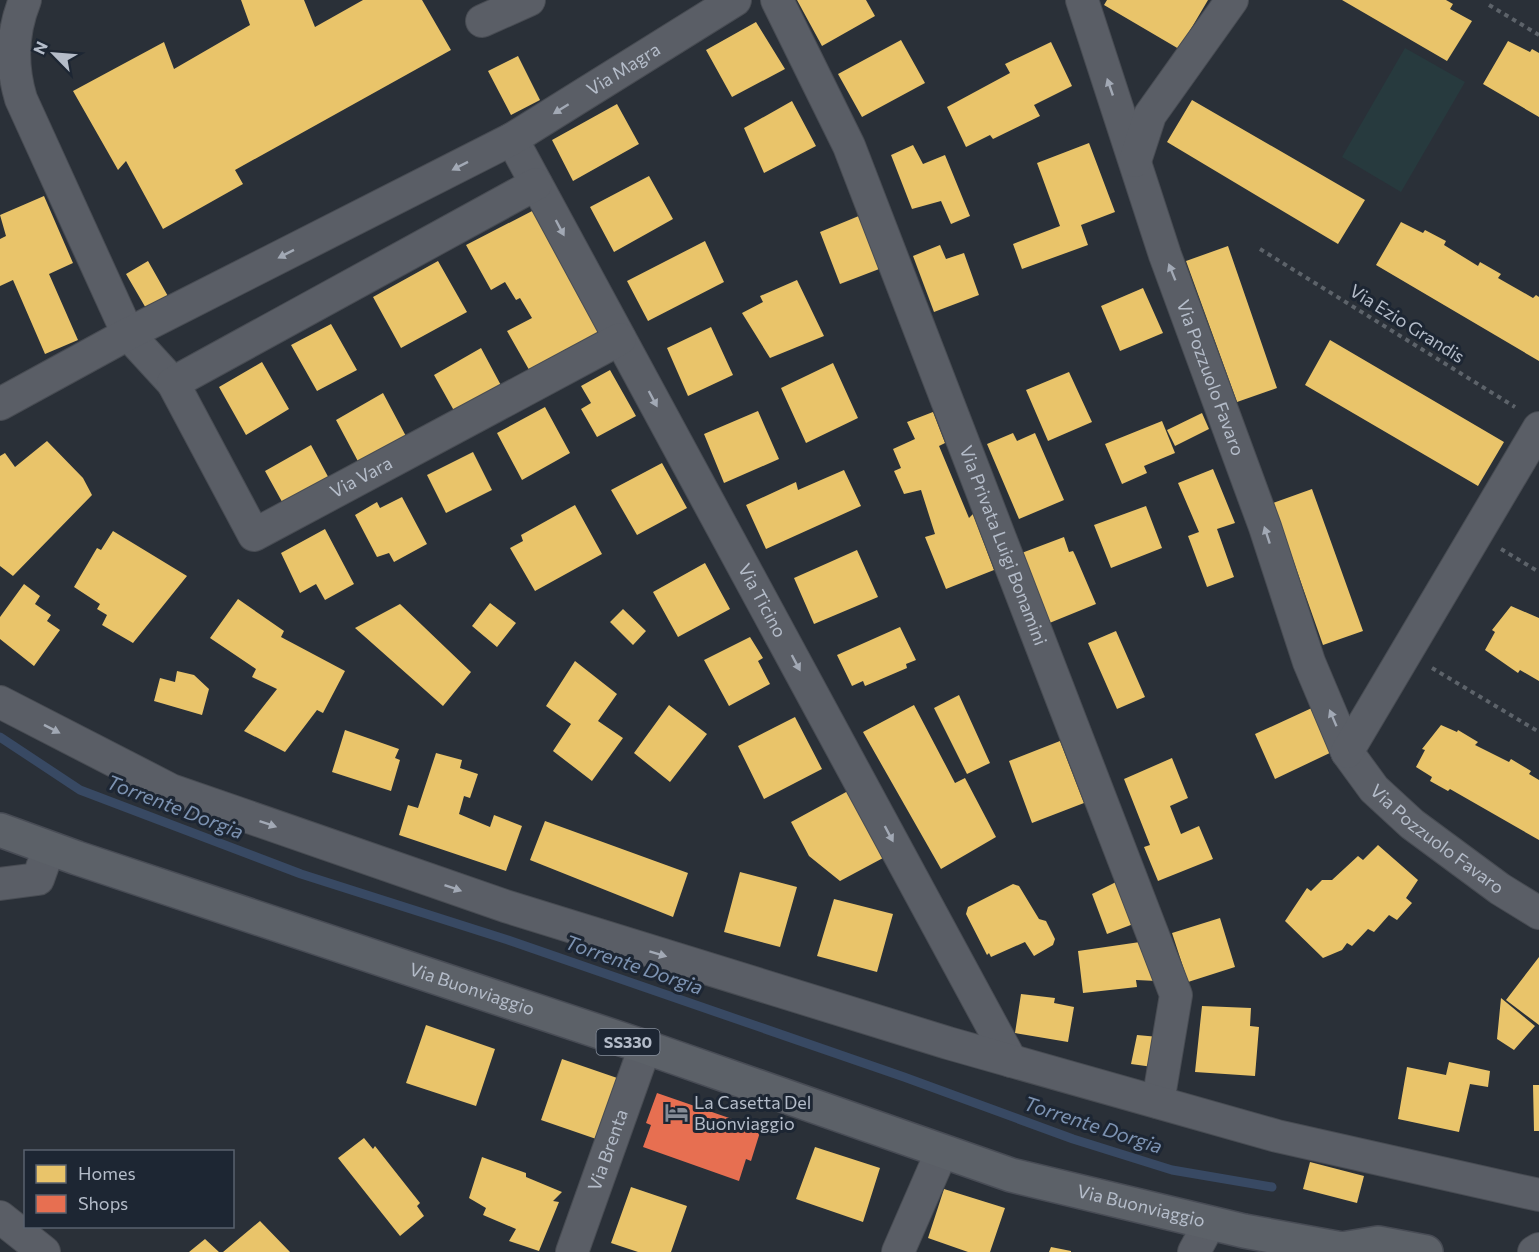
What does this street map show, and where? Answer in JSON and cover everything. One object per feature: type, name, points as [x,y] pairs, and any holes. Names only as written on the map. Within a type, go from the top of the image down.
[{"type":"main road","name":"Via Buonviaggio","points":[[0,830],[645,1047],[1011,1175],[1209,1224],[1343,1251],[1378,1243],[1426,1252]]},
{"type":"street","name":"Via Vara","points":[[25,0],[19,15],[13,47],[17,87],[128,334],[173,383],[254,535],[620,339]]},
{"type":"street","points":[[482,21],[529,0]]},
{"type":"street","name":"Via Privata Luigi Bonamini","points":[[777,0],[798,48],[849,146],[1176,995],[1158,1102]]},
{"type":"street","name":"Via Pozzuolo Favaro","points":[[1082,0],[1092,38],[1165,255],[1264,528],[1309,662],[1347,752],[1374,789],[1412,824],[1500,889],[1539,913]]},
{"type":"street","points":[[1135,161],[1150,115],[1232,0]]},
{"type":"street","name":"Via Magra","points":[[512,139],[726,5]]},
{"type":"street","points":[[0,404],[128,334],[512,139]]},
{"type":"street","name":"Via Ticino","points":[[512,139],[1011,1061]]},
{"type":"street","points":[[173,383],[536,183]]},
{"type":"street","points":[[1347,752],[1477,534],[1529,419]]},
{"type":"street","points":[[0,702],[171,790],[505,906],[1011,1061],[1322,1148],[1539,1195]]},
{"type":"street","points":[[0,884],[38,879],[49,848]]},
{"type":"street","name":"Via Brenta","points":[[572,1252],[645,1047]]},
{"type":"street","points":[[898,1252],[942,1151]]},
{"type":"street","points":[[0,1217],[44,1252]]},
{"type":"street","points":[[1194,1252],[1209,1224]]},
{"type":"street","points":[[1534,1252],[1539,1249]]},
{"type":"path","points":[[1489,4],[1539,34]]},
{"type":"path","name":"Via Ezio Grandis","points":[[1260,249],[1529,419]]},
{"type":"path","points":[[1477,534],[1539,572]]},
{"type":"path","points":[[1406,652],[1539,732]]},
{"type":"green space","points":[[1405,48],[1465,82],[1401,192],[1342,157]]},
{"type":"building: Homes","points":[[241,0],[304,0],[315,27],[363,0],[422,0],[451,50],[235,170],[243,184],[163,229],[126,161],[118,170],[73,91],[164,42],[174,69],[250,25]]},
{"type":"building: Homes","points":[[797,0],[866,0],[875,16],[822,46]]},
{"type":"building: Homes","points":[[1107,0],[1208,0],[1179,49],[1104,5]]},
{"type":"building: Homes","points":[[1342,0],[1446,0],[1453,4],[1450,9],[1472,21],[1447,61]]},
{"type":"building: Homes","points":[[756,22],[785,69],[732,97],[706,50]]},
{"type":"building: Homes","points":[[901,40],[925,83],[862,117],[838,74]]},
{"type":"building: Homes","points":[[1508,41],[1530,52],[1532,49],[1539,53],[1539,117],[1483,84]]},
{"type":"building: Homes","points":[[1051,42],[1072,86],[1034,105],[1040,116],[993,139],[990,135],[966,147],[947,107],[1010,73],[1005,64]]},
{"type":"building: Homes","points":[[518,56],[540,100],[511,115],[488,71]]},
{"type":"building: Homes","points":[[1192,100],[1365,200],[1338,244],[1167,142]]},
{"type":"building: Homes","points":[[792,101],[816,146],[764,173],[744,128]]},
{"type":"building: Homes","points":[[617,104],[639,144],[573,181],[552,140]]},
{"type":"building: Homes","points":[[1089,143],[1115,212],[1081,225],[1088,245],[1022,269],[1013,244],[1060,226],[1037,163]]},
{"type":"building: Homes","points":[[913,145],[923,164],[945,155],[970,216],[951,224],[941,201],[912,209],[891,155]]},
{"type":"building: Homes","points":[[649,176],[673,219],[614,252],[590,207]]},
{"type":"building: Homes","points":[[44,196],[73,263],[49,274],[78,340],[45,354],[13,280],[0,286],[0,239],[6,236],[0,215]]},
{"type":"building: Homes","points":[[536,209],[606,335],[532,375],[507,331],[532,318],[520,298],[516,300],[505,282],[491,290],[466,245]]},
{"type":"building: Homes","points":[[866,213],[887,266],[840,284],[820,232]]},
{"type":"building: Homes","points":[[1401,222],[1423,233],[1425,230],[1446,241],[1444,245],[1478,266],[1480,262],[1501,274],[1498,278],[1533,298],[1536,295],[1539,297],[1539,361],[1376,265]]},
{"type":"building: Homes","points":[[705,241],[724,282],[648,321],[627,281]]},
{"type":"building: Homes","points":[[940,245],[946,259],[964,253],[979,295],[934,312],[913,256]]},
{"type":"building: Homes","points":[[1228,246],[1277,388],[1237,402],[1186,261]]},
{"type":"building: Homes","points":[[148,261],[169,298],[147,310],[126,274]]},
{"type":"building: Homes","points":[[438,261],[467,312],[401,348],[373,297]]},
{"type":"building: Homes","points":[[797,280],[824,336],[770,358],[742,313],[763,302],[760,296]]},
{"type":"building: Homes","points":[[1143,288],[1163,333],[1120,351],[1101,306]]},
{"type":"building: Homes","points":[[331,324],[357,370],[317,391],[291,345]]},
{"type":"building: Homes","points":[[711,327],[733,375],[688,396],[667,348]]},
{"type":"building: Homes","points":[[1330,340],[1504,442],[1478,486],[1305,385]]},
{"type":"building: Homes","points":[[481,348],[504,391],[457,416],[434,375]]},
{"type":"building: Homes","points":[[262,362],[289,409],[246,435],[219,387]]},
{"type":"building: Homes","points":[[833,363],[858,418],[806,443],[781,388]]},
{"type":"building: Homes","points":[[610,370],[636,416],[597,437],[581,409],[591,403],[581,386]]},
{"type":"building: Homes","points":[[1069,372],[1092,422],[1048,441],[1026,390]]},
{"type":"building: Homes","points":[[383,393],[408,440],[361,467],[336,420]]},
{"type":"building: Homes","points":[[545,407],[570,453],[522,480],[497,433]]},
{"type":"building: Homes","points":[[758,411],[779,459],[724,483],[704,434]]},
{"type":"building: Homes","points":[[933,412],[945,443],[939,446],[969,518],[973,514],[994,570],[946,589],[925,537],[935,534],[921,490],[904,494],[894,471],[901,468],[893,449],[915,439],[907,422]]},
{"type":"building: Homes","points":[[1202,413],[1209,429],[1175,446],[1167,430]]},
{"type":"building: Homes","points":[[1162,421],[1175,453],[1144,466],[1147,473],[1122,484],[1105,444]]},
{"type":"building: Homes","points":[[1013,433],[1017,441],[1035,433],[1064,500],[1019,519],[987,444]]},
{"type":"building: Homes","points":[[47,441],[83,478],[92,495],[13,576],[0,566],[0,456],[5,453],[15,467]]},
{"type":"building: Homes","points":[[311,445],[332,484],[286,509],[265,471]]},
{"type":"building: Homes","points":[[473,452],[492,490],[446,513],[427,475]]},
{"type":"building: Homes","points":[[662,463],[687,508],[637,535],[611,490]]},
{"type":"building: Homes","points":[[1213,469],[1235,523],[1217,529],[1234,577],[1207,587],[1188,536],[1199,532],[1178,483]]},
{"type":"building: Homes","points":[[844,470],[861,506],[766,549],[746,505],[796,482],[798,490]]},
{"type":"building: Homes","points":[[1312,489],[1363,631],[1323,645],[1273,503]]},
{"type":"building: Homes","points":[[402,497],[427,544],[394,562],[389,553],[377,557],[355,515],[377,502],[380,508]]},
{"type":"building: Homes","points":[[575,505],[602,554],[535,591],[510,548],[523,541],[521,535]]},
{"type":"building: Homes","points":[[1146,506],[1162,548],[1111,568],[1094,525]]},
{"type":"building: Homes","points":[[325,529],[354,584],[325,600],[316,584],[300,593],[281,553]]},
{"type":"building: Homes","points":[[113,531],[187,576],[133,643],[102,625],[107,615],[97,609],[100,604],[74,587],[97,548],[101,550]]},
{"type":"building: Homes","points":[[1064,537],[1069,552],[1073,551],[1075,555],[1096,604],[1047,624],[1019,554]]},
{"type":"building: Homes","points":[[857,550],[878,597],[814,624],[794,578]]},
{"type":"building: Homes","points":[[705,563],[730,609],[678,637],[653,592]]},
{"type":"building: Homes","points":[[24,584],[40,596],[35,604],[51,615],[47,621],[60,630],[34,666],[0,639],[0,617]]},
{"type":"building: Homes","points":[[238,599],[284,631],[281,637],[345,671],[323,713],[317,710],[285,752],[244,731],[277,689],[252,677],[256,669],[210,638]]},
{"type":"building: Homes","points":[[490,603],[516,623],[497,647],[472,626]]},
{"type":"building: Homes","points":[[400,604],[471,672],[443,706],[355,628]]},
{"type":"building: Homes","points":[[1511,606],[1539,618],[1539,681],[1520,670],[1518,673],[1485,650],[1495,632],[1492,630]]},
{"type":"building: Homes","points":[[623,609],[646,631],[633,645],[610,622]]},
{"type":"building: Homes","points":[[900,627],[916,660],[906,664],[907,668],[865,686],[863,681],[852,686],[837,655]]},
{"type":"building: Homes","points":[[1116,631],[1145,697],[1117,709],[1088,643]]},
{"type":"building: Homes","points":[[750,637],[763,658],[758,661],[770,684],[729,706],[704,660]]},
{"type":"building: Homes","points":[[575,661],[617,694],[598,721],[623,738],[592,781],[553,751],[571,724],[546,706]]},
{"type":"building: Homes","points":[[177,671],[194,675],[209,689],[202,715],[154,701],[160,678],[175,682]]},
{"type":"building: Homes","points":[[959,695],[990,763],[967,774],[934,708]]},
{"type":"building: Homes","points":[[669,705],[707,734],[670,782],[634,753]]},
{"type":"building: Homes","points":[[914,705],[955,783],[965,778],[996,837],[941,869],[863,732]]},
{"type":"building: Homes","points":[[1314,707],[1334,751],[1275,779],[1255,734]]},
{"type":"building: Homes","points":[[795,717],[822,769],[764,799],[738,746]]},
{"type":"building: Homes","points":[[1441,725],[1457,732],[1458,730],[1478,742],[1475,745],[1509,762],[1511,759],[1531,771],[1529,774],[1539,780],[1539,840],[1450,789],[1448,791],[1430,781],[1432,777],[1416,767],[1425,750],[1422,749]]},
{"type":"building: Homes","points":[[345,730],[399,749],[395,758],[400,760],[391,791],[332,772]]},
{"type":"building: Homes","points":[[1060,741],[1084,803],[1032,823],[1009,761]]},
{"type":"building: Homes","points":[[436,753],[462,760],[460,768],[478,774],[470,798],[464,796],[459,814],[490,827],[494,815],[522,826],[506,871],[399,835],[408,805],[418,808]]},
{"type":"building: Homes","points":[[1172,758],[1188,798],[1170,806],[1181,834],[1199,826],[1213,859],[1158,881],[1144,847],[1150,845],[1124,779]]},
{"type":"building: Homes","points":[[848,791],[883,858],[840,881],[809,856],[791,822]]},
{"type":"building: Homes","points":[[545,821],[688,873],[673,917],[530,860]]},
{"type":"building: Homes","points":[[1378,845],[1418,880],[1406,898],[1412,903],[1397,920],[1389,915],[1374,932],[1368,929],[1352,946],[1347,943],[1342,950],[1323,958],[1285,921],[1307,888],[1311,891],[1322,880],[1332,880],[1358,856],[1363,860]]},
{"type":"building: Homes","points":[[740,872],[797,887],[780,947],[724,932]]},
{"type":"building: Homes","points":[[1118,881],[1136,923],[1107,934],[1092,894]]},
{"type":"building: Homes","points":[[1013,884],[1019,886],[1039,919],[1046,921],[1055,939],[1053,945],[1034,956],[1025,942],[991,957],[989,953],[987,955],[966,914],[968,907]]},
{"type":"building: Homes","points":[[834,899],[893,914],[877,972],[817,956]]},
{"type":"building: Homes","points":[[1220,918],[1235,967],[1188,982],[1172,933]]},
{"type":"building: Homes","points":[[1140,942],[1157,981],[1136,980],[1137,987],[1083,993],[1078,951]]},
{"type":"building: Homes","points":[[1539,957],[1539,1025],[1506,1000]]},
{"type":"building: Homes","points":[[1021,994],[1055,998],[1054,1003],[1074,1007],[1068,1042],[1015,1033]]},
{"type":"building: Homes","points":[[1501,998],[1535,1026],[1514,1050],[1497,1039]]},
{"type":"building: Homes","points":[[1202,1006],[1251,1008],[1250,1026],[1259,1027],[1255,1076],[1195,1072]]},
{"type":"building: Homes","points":[[426,1025],[495,1049],[476,1106],[406,1083]]},
{"type":"building: Homes","points":[[1137,1035],[1159,1037],[1153,1067],[1131,1064]]},
{"type":"building: Homes","points":[[562,1059],[623,1080],[602,1141],[541,1120]]},
{"type":"building: Homes","points":[[1449,1062],[1490,1071],[1488,1087],[1470,1084],[1459,1132],[1398,1119],[1407,1067],[1446,1075]]},
{"type":"building: Homes","points":[[1533,1085],[1539,1085],[1539,1131],[1534,1131]]},
{"type":"building: Homes","points":[[364,1138],[373,1149],[375,1146],[420,1203],[417,1206],[424,1216],[400,1236],[338,1158]]},
{"type":"building: Homes","points":[[815,1147],[880,1168],[863,1222],[796,1199]]},
{"type":"building: Homes","points":[[482,1157],[526,1173],[526,1177],[562,1192],[553,1201],[559,1202],[539,1251],[509,1241],[516,1229],[483,1215],[486,1208],[469,1198]]},
{"type":"building: Homes","points":[[1310,1162],[1364,1176],[1357,1203],[1303,1189]]},
{"type":"building: Homes","points":[[631,1187],[687,1206],[671,1252],[638,1252],[611,1243]]},
{"type":"building: Homes","points":[[944,1189],[1005,1208],[990,1252],[968,1252],[928,1238]]},
{"type":"building: Homes","points":[[260,1221],[290,1252],[223,1252]]},
{"type":"building: Homes","points":[[205,1239],[219,1252],[189,1252]]},
{"type":"building: Homes","points":[[1051,1247],[1071,1251],[1071,1252],[1049,1252]]},
{"type":"building: Shops","points":[[657,1093],[761,1129],[751,1161],[746,1159],[739,1181],[643,1147],[651,1125],[646,1123]]},
{"type":"waterway","name":"Torrente Dorgia","points":[[0,737],[80,790],[301,874],[508,940],[904,1077],[1073,1139],[1172,1170],[1272,1187]]},
{"type":"place","name":"La Casetta Del Buonviaggio","points":[[676,1113]]}]
